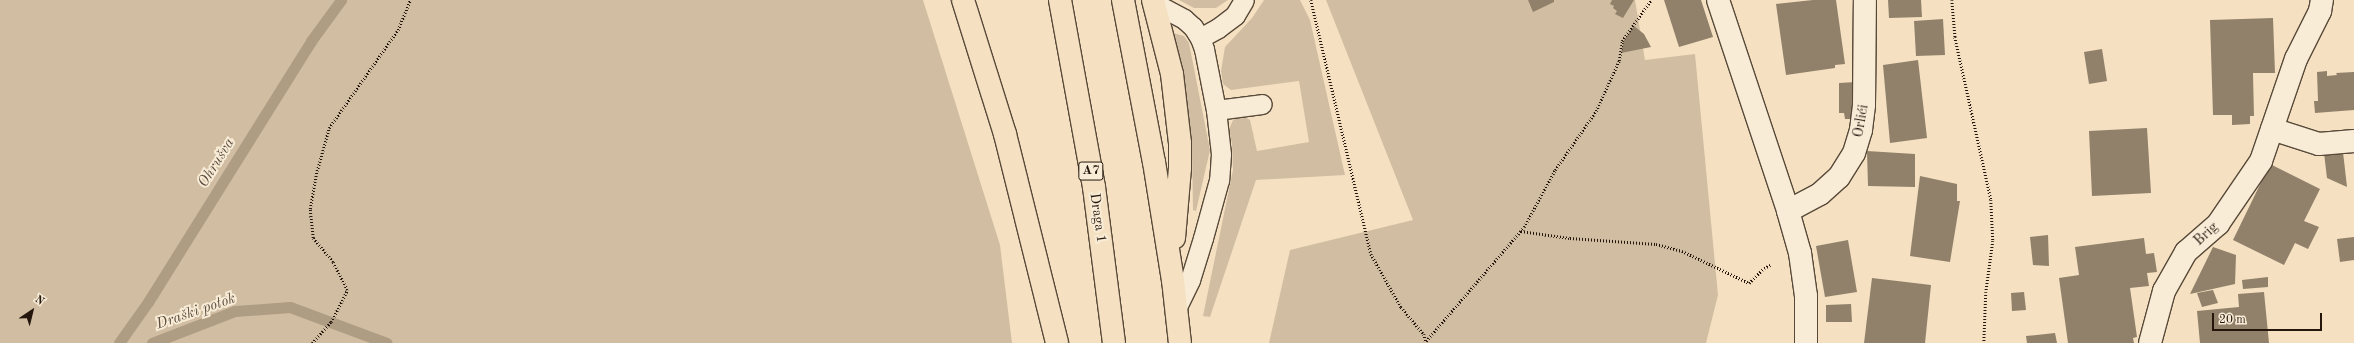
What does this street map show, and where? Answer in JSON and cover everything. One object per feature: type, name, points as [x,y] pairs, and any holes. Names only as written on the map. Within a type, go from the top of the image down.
[{"type":"highway","points":[[963,0],[1005,134],[1058,343]]},
{"type":"highway","name":"Draga 1","points":[[1060,0],[1094,187],[1114,343]]},
{"type":"highway","points":[[1123,0],[1154,162],[1177,307],[1180,343]]},
{"type":"highway","points":[[1154,2],[1172,74],[1180,143],[1179,182],[1171,267]]},
{"type":"street","points":[[1718,0],[1788,211],[1800,253],[1806,296],[1806,343]]},
{"type":"street","name":"Orlići","points":[[1788,211],[1820,194],[1839,177],[1854,153],[1861,130],[1864,105],[1865,0]]},
{"type":"street","name":"Brig","points":[[2150,343],[2164,291],[2186,252],[2218,224],[2261,161],[2296,59],[2320,11],[2322,0]]},
{"type":"street","points":[[2272,129],[2319,144],[2354,141]]},
{"type":"lane","points":[[1200,38],[1218,28],[1235,15],[1244,0]]},
{"type":"lane","points":[[1154,2],[1184,19],[1193,27],[1200,38],[1204,49],[1216,110],[1221,154],[1219,180],[1190,280],[1177,307]]},
{"type":"lane","points":[[1216,110],[1262,104]]},
{"type":"path","points":[[312,343],[331,322],[347,290],[333,262],[313,238],[310,208],[319,164],[330,128],[398,30],[410,0]]},
{"type":"path","points":[[1311,0],[1371,254],[1401,307],[1424,334],[1426,342]]},
{"type":"path","points":[[1426,342],[1521,231],[1555,170],[1596,111],[1619,61],[1622,41],[1651,0]]},
{"type":"path","points":[[1952,0],[1955,37],[1991,200],[1993,241],[1986,292],[1984,343]]},
{"type":"path","points":[[1521,231],[1570,238],[1656,244],[1682,250],[1749,282],[1764,268],[1775,263]]},
{"type":"shaded area","points":[[0,0],[923,0],[1000,245],[1012,343],[0,343]]},
{"type":"shaded area","points":[[1179,0],[1228,0],[1216,8],[1194,8]]},
{"type":"shaded area","points":[[1264,0],[1300,0],[1310,20],[1345,175],[1256,180],[1210,317],[1203,316],[1233,170],[1232,144],[1229,129],[1234,118],[1243,116],[1250,120],[1257,151],[1309,142],[1299,81],[1231,90],[1223,84],[1221,71],[1225,47],[1252,18]]},
{"type":"shaded area","points":[[1326,0],[1635,0],[1645,60],[1695,54],[1718,295],[1706,343],[1269,343],[1290,250],[1413,220]]},
{"type":"shaded area","points":[[1173,33],[1184,36],[1189,43],[1210,150],[1196,211],[1193,210],[1192,154]]},
{"type":"building","points":[[1528,0],[1554,0],[1554,2],[1533,12]]},
{"type":"building","points":[[1612,0],[1634,0],[1623,18],[1615,14],[1617,11],[1613,8],[1614,6],[1610,4]]},
{"type":"building","points":[[1664,0],[1701,0],[1713,37],[1679,47]]},
{"type":"building","points":[[1813,0],[1836,0],[1845,64],[1835,65],[1835,68],[1786,75],[1776,4]]},
{"type":"building","points":[[1888,0],[1921,0],[1922,17],[1889,18]]},
{"type":"building","points":[[2273,18],[2275,73],[2253,73],[2254,116],[2250,116],[2250,124],[2232,125],[2232,115],[2213,115],[2210,20]]},
{"type":"building","points":[[1943,19],[1945,55],[1916,56],[1914,21]]},
{"type":"building","points":[[1634,26],[1644,34],[1651,47],[1621,53],[1624,40]]},
{"type":"building","points":[[2102,49],[2107,81],[2089,84],[2084,52]]},
{"type":"building","points":[[1918,60],[1927,138],[1890,143],[1883,65]]},
{"type":"building","points":[[2327,71],[2327,76],[2337,75],[2336,73],[2354,72],[2354,110],[2315,113],[2314,101],[2318,101],[2317,72]]},
{"type":"building","points":[[1856,82],[1855,119],[1845,119],[1844,113],[1839,113],[1839,83]]},
{"type":"building","points":[[2147,128],[2151,193],[2092,196],[2089,131]]},
{"type":"building","points":[[1867,151],[1915,154],[1915,187],[1868,186]]},
{"type":"building","points":[[2343,152],[2347,187],[2327,178],[2324,153]]},
{"type":"building","points":[[2270,164],[2320,189],[2304,221],[2319,227],[2308,249],[2295,243],[2284,265],[2233,240]]},
{"type":"building","points":[[1920,176],[1957,184],[1957,201],[1960,201],[1950,262],[1910,256]]},
{"type":"building","points":[[2048,235],[2049,266],[2033,265],[2030,237]]},
{"type":"building","points":[[2354,237],[2354,260],[2340,262],[2337,239]]},
{"type":"building","points":[[2144,238],[2146,254],[2154,253],[2157,272],[2147,273],[2149,286],[2130,288],[2137,337],[2133,338],[2134,343],[2068,343],[2059,278],[2079,275],[2075,247]]},
{"type":"building","points":[[1848,240],[1857,292],[1825,297],[1816,246]]},
{"type":"building","points":[[2213,247],[2236,255],[2235,284],[2190,294]]},
{"type":"building","points":[[2268,277],[2268,287],[2243,289],[2242,280]]},
{"type":"building","points":[[1872,278],[1931,285],[1925,343],[1864,343]]},
{"type":"building","points":[[2213,290],[2218,303],[2202,307],[2197,293]]},
{"type":"building","points":[[2024,292],[2026,310],[2012,311],[2011,293]]},
{"type":"building","points":[[2264,292],[2269,343],[2200,343],[2197,311],[2239,307],[2238,294]]},
{"type":"building","points":[[1851,304],[1852,322],[1826,322],[1826,305]]},
{"type":"building","points":[[2055,333],[2057,343],[2027,343],[2026,336]]},
{"type":"waterway","name":"Ohrušva","points":[[119,343],[148,302],[311,41],[341,0]]},
{"type":"waterway","name":"Draški potok","points":[[152,343],[235,311],[290,307],[387,343]]}]
